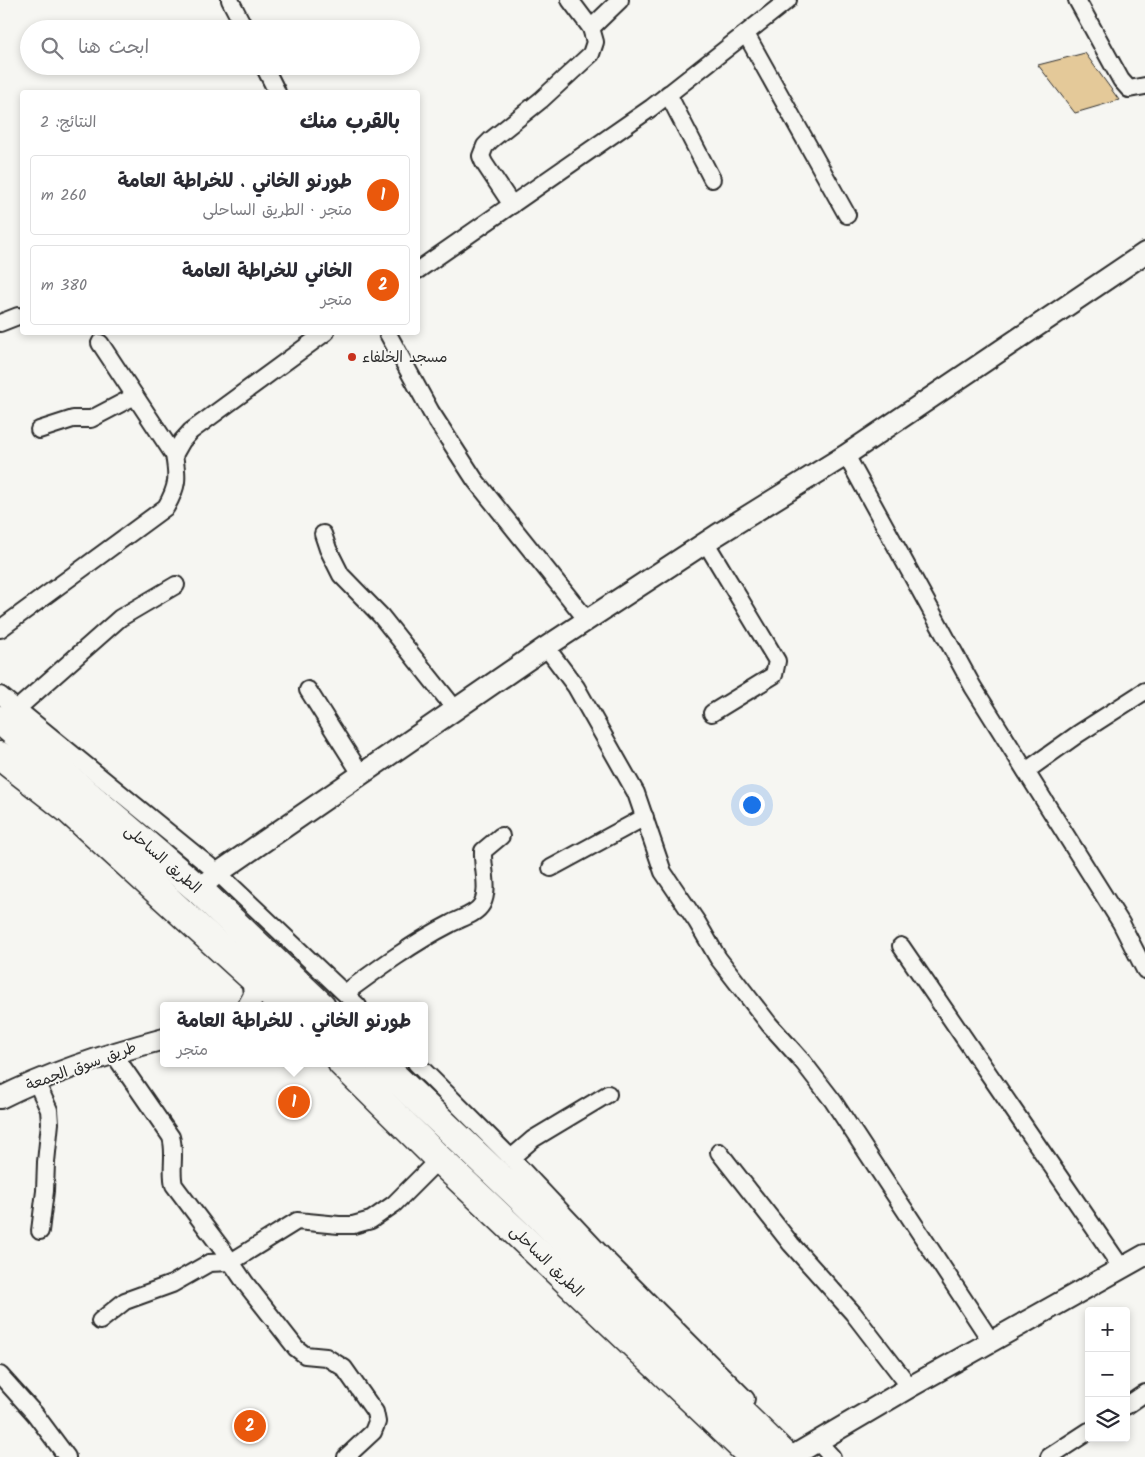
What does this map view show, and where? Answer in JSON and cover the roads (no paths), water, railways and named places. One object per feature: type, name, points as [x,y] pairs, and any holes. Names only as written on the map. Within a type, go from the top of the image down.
[{"type":"highway","name":"الطريق الساحلى","points":[[8,714],[208,881],[316,1002]]},
{"type":"highway","name":"الطريق الساحلى","points":[[0,756],[68,809],[280,1002]]},
{"type":"highway","name":"الطريق الساحلى","points":[[346,1067],[439,1159],[792,1456]]},
{"type":"highway","name":"الطريق الساحلى","points":[[384,1067],[600,1293],[753,1457]]},
{"type":"street","points":[[230,0],[241,20]]},
{"type":"street","points":[[512,205],[481,156],[485,146],[491,140],[541,100],[591,54],[595,42],[591,28],[570,0]]},
{"type":"street","points":[[591,28],[620,0]]},
{"type":"street","points":[[420,269],[668,94],[788,0]]},
{"type":"street","points":[[1077,0],[1121,80],[1129,89],[1145,86]]},
{"type":"street","points":[[746,34],[847,215]]},
{"type":"street","points":[[268,75],[276,90]]},
{"type":"street","points":[[668,94],[712,179]]},
{"type":"street","points":[[354,1002],[208,881],[546,647],[846,455],[1145,253]]},
{"type":"street","points":[[0,323],[18,316]]},
{"type":"street","points":[[174,455],[182,441],[191,431],[322,335]]},
{"type":"street","points":[[389,335],[431,412],[475,480],[587,620]]},
{"type":"street","points":[[0,629],[166,507],[175,492],[177,474],[174,455],[100,343]]},
{"type":"street","points":[[39,430],[73,419],[92,419],[135,396]]},
{"type":"street","points":[[846,455],[973,687],[1121,923],[1145,970]]},
{"type":"street","points":[[323,534],[341,575],[381,616],[455,709]]},
{"type":"street","points":[[706,543],[777,661],[774,675],[712,713]]},
{"type":"street","points":[[0,695],[8,714],[120,618],[176,585]]},
{"type":"street","points":[[546,647],[576,687],[636,793],[666,877],[697,922],[718,958],[769,1024],[803,1062],[833,1101],[991,1341]]},
{"type":"street","points":[[308,690],[360,774]]},
{"type":"street","points":[[1026,771],[1078,734],[1145,691]]},
{"type":"street","points":[[550,868],[645,817]]},
{"type":"street","points":[[345,993],[401,953],[477,910],[482,903],[485,893],[483,851],[502,836]]},
{"type":"street","points":[[901,946],[1121,1268]]},
{"type":"street","points":[[250,1002],[254,995],[252,976]]},
{"type":"street","name":"طريق سوق الجمعة","points":[[0,1098],[89,1060],[160,1040]]},
{"type":"street","points":[[113,1053],[171,1137],[174,1148],[174,1185],[246,1284],[296,1348],[305,1355],[326,1357],[344,1368],[375,1412],[377,1422],[373,1432],[346,1457]]},
{"type":"street","points":[[420,1067],[511,1158],[792,1456],[910,1387],[1145,1255]]},
{"type":"street","points":[[36,1081],[49,1110],[50,1123],[40,1231]]},
{"type":"street","points":[[511,1158],[533,1139],[608,1094]]},
{"type":"street","points":[[719,1152],[791,1244],[853,1314],[910,1387]]},
{"type":"street","points":[[100,1321],[125,1301],[172,1284],[209,1263],[231,1262],[296,1222],[353,1225],[371,1220],[394,1204],[439,1159]]},
{"type":"street","points":[[0,1375],[35,1414],[67,1457]]},
{"type":"street","points":[[1130,1403],[1145,1394]]},
{"type":"street","points":[[1049,1457],[1085,1433]]},
{"type":"street","points":[[818,1442],[832,1457]]},
{"type":"place","name":"مسجد الخلفاء","points":[[352,357]]},
{"type":"place","name":"طورنو الخاني . للخراطة العامة","points":[[294,1102]]},
{"type":"place","name":"الخاني للخراطة العامة","points":[[250,1426]]}]
